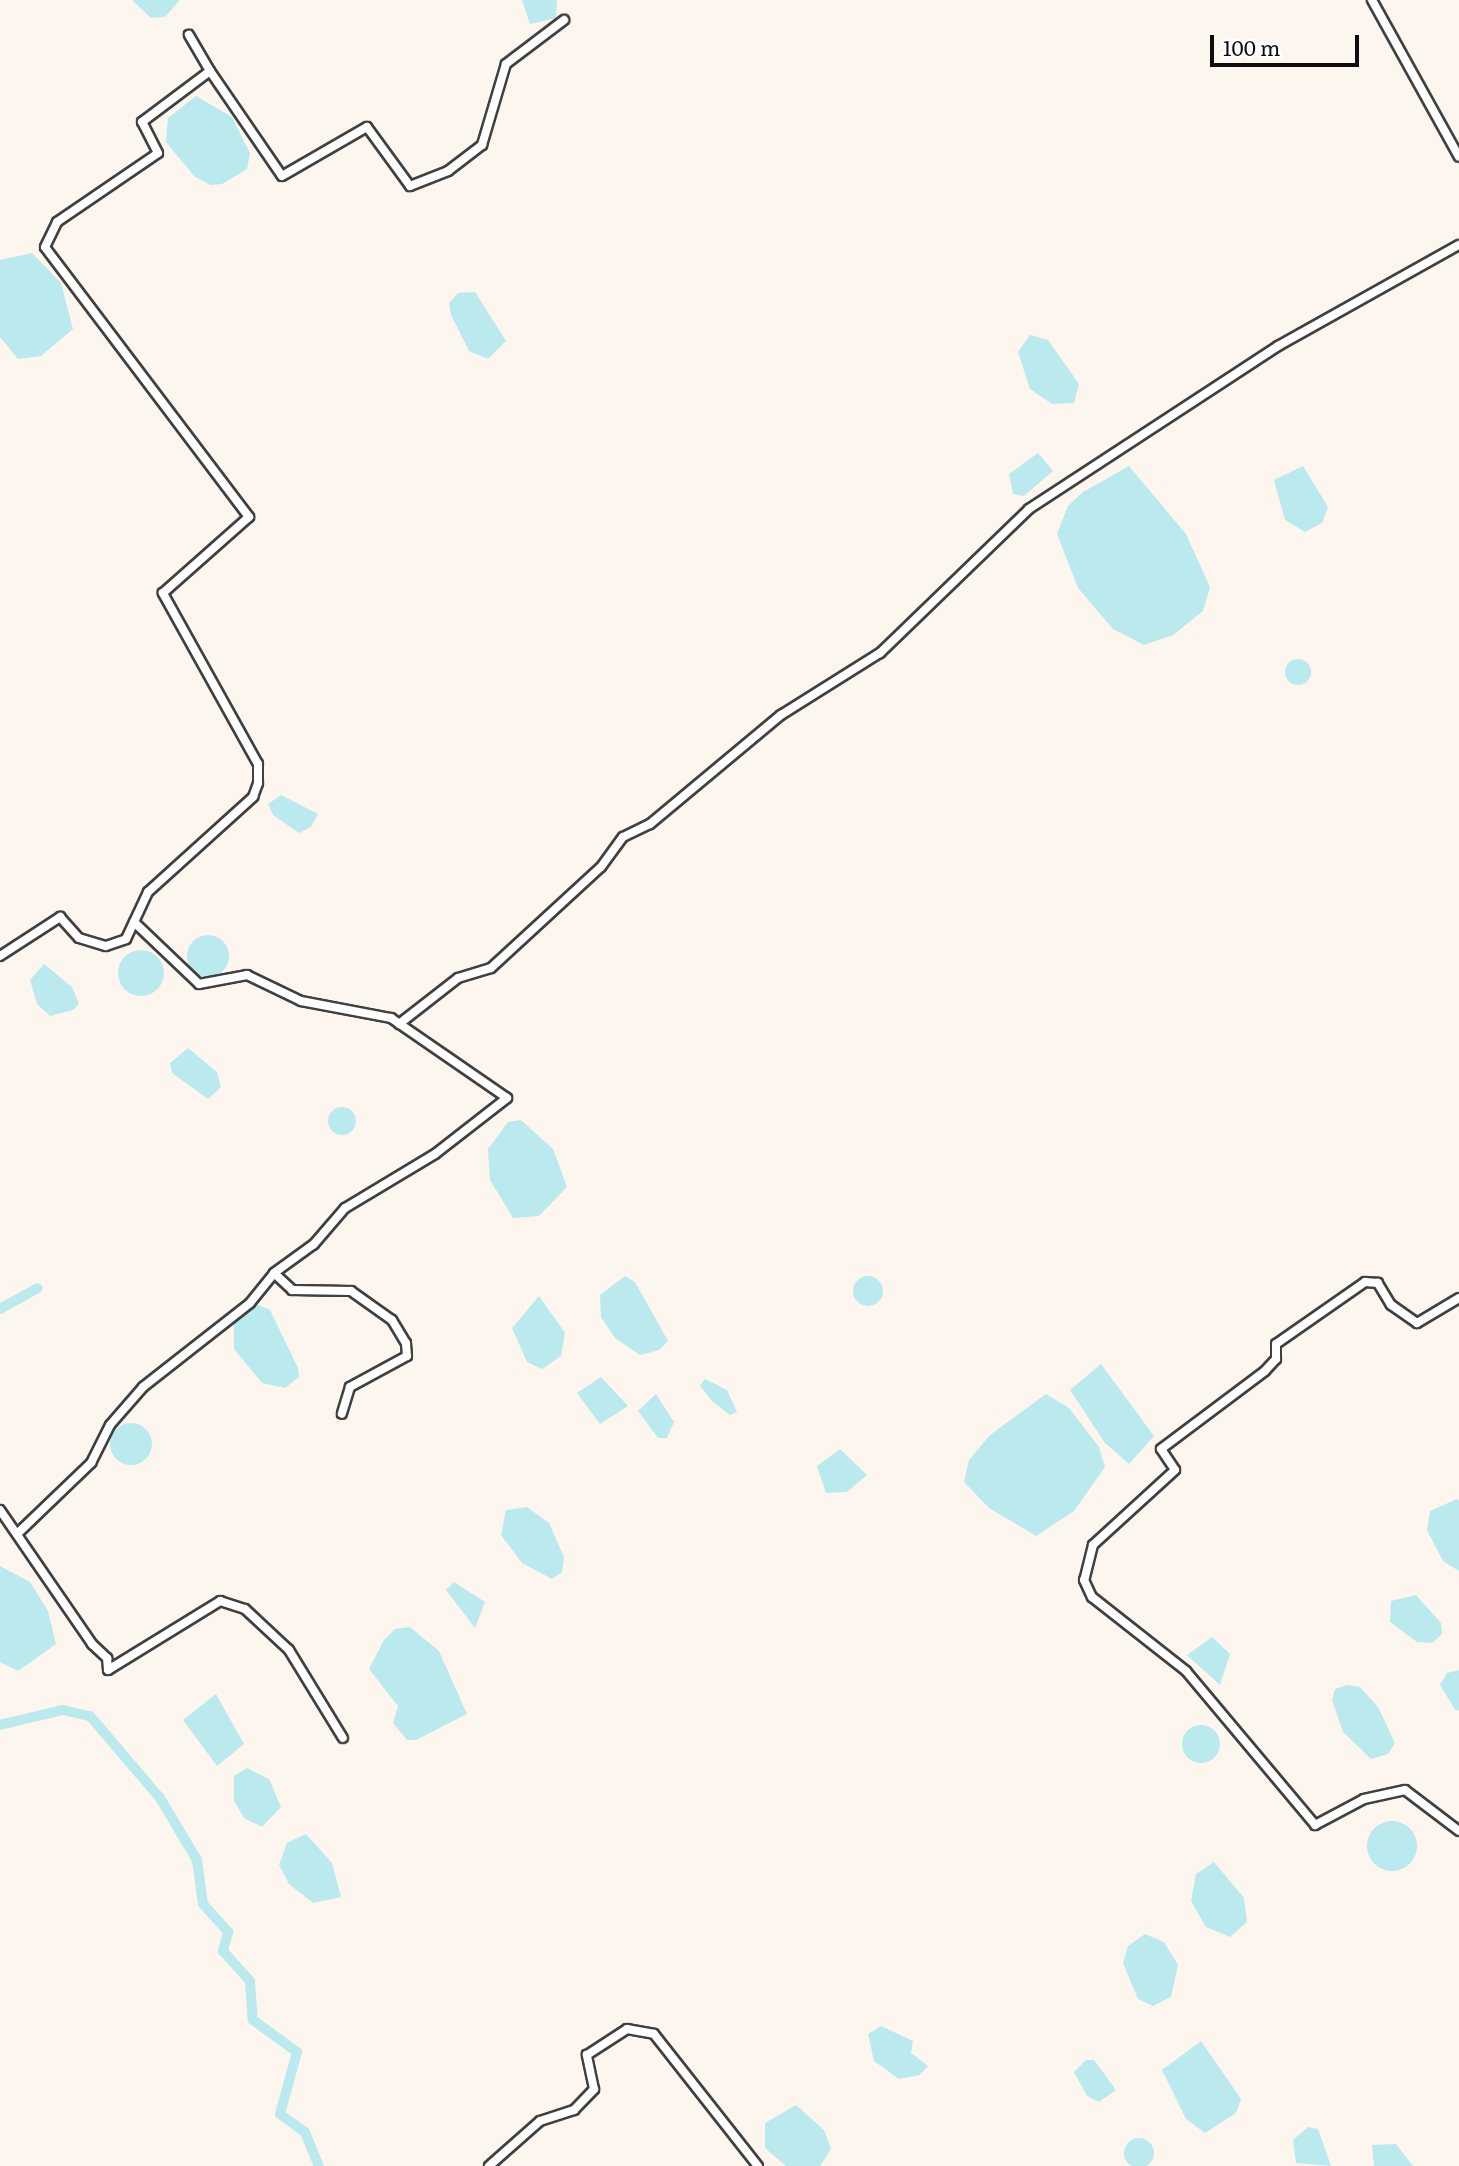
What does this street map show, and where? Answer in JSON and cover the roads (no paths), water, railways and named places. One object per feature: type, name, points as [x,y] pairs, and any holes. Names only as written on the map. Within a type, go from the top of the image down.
[{"type":"street","points":[[1371,0],[1459,157]]},
{"type":"street","points":[[189,34],[209,71],[282,176],[367,127],[410,186],[420,185],[482,145],[506,65],[564,20]]},
{"type":"street","points":[[0,956],[60,917],[79,938],[106,946],[126,939],[148,892],[253,797],[258,783],[258,764],[163,593],[249,517],[45,247],[57,222],[158,153],[142,122],[209,71]]},
{"type":"street","points":[[399,1024],[458,978],[491,968],[601,867],[623,838],[650,824],[781,715],[880,653],[1029,509],[1278,346],[1459,245]]},
{"type":"street","points":[[17,1534],[91,1462],[110,1425],[143,1387],[250,1303],[274,1273],[314,1244],[345,1208],[435,1154],[507,1098],[399,1024],[358,1007],[301,1001],[247,975],[199,984],[134,922]]},
{"type":"street","points":[[274,1273],[292,1290],[351,1292],[392,1320],[406,1343],[407,1356],[350,1387],[342,1414]]},
{"type":"street","points":[[1459,1298],[1417,1323],[1391,1305],[1378,1283],[1365,1282],[1276,1344],[1276,1359],[1265,1371],[1161,1449],[1175,1470],[1093,1545],[1084,1580],[1092,1597],[1186,1671],[1315,1825],[1364,1799],[1405,1790],[1459,1831]]},
{"type":"street","points":[[0,1510],[107,1657],[108,1670],[220,1601],[245,1609],[289,1650],[343,1738]]},
{"type":"street","points":[[489,2166],[540,2121],[575,2110],[594,2089],[587,2055],[627,2029],[654,2034],[758,2166]]},
{"type":"water","points":[[132,0],[179,1],[165,17],[151,18]]},
{"type":"water","points":[[522,0],[557,0],[556,18],[530,24]]},
{"type":"water","points":[[196,96],[232,117],[250,153],[247,169],[222,184],[210,185],[194,176],[166,142],[168,118]]},
{"type":"water","points":[[32,253],[61,283],[73,329],[41,356],[18,359],[0,337],[0,260]]},
{"type":"water","points":[[475,292],[506,341],[488,359],[469,351],[451,315],[449,303],[458,293]]},
{"type":"water","points":[[1030,335],[1048,340],[1079,384],[1074,403],[1052,404],[1030,389],[1018,352]]},
{"type":"water","points":[[1038,453],[1053,471],[1024,496],[1013,494],[1009,474]]},
{"type":"water","points":[[1129,466],[1186,534],[1210,587],[1203,611],[1173,635],[1144,645],[1113,629],[1078,588],[1057,534],[1068,506],[1083,492]]},
{"type":"water","points":[[1303,466],[1328,507],[1322,523],[1305,532],[1285,520],[1274,480]]},
{"type":"water","points":[[1298,659],[1307,663],[1311,672],[1307,681],[1298,685],[1289,681],[1285,672],[1289,663]]},
{"type":"water","points":[[281,795],[318,814],[311,827],[299,833],[273,815],[268,804]]},
{"type":"water","points":[[208,935],[223,941],[229,956],[223,971],[208,977],[193,971],[187,956],[193,941]]},
{"type":"water","points":[[141,950],[157,957],[164,973],[157,989],[141,996],[125,989],[118,973],[125,957]]},
{"type":"water","points":[[44,964],[72,987],[79,1004],[73,1010],[50,1016],[37,1004],[30,980]]},
{"type":"water","points":[[188,1048],[217,1072],[221,1087],[208,1099],[172,1073],[170,1063]]},
{"type":"water","points":[[342,1107],[352,1111],[356,1121],[352,1131],[342,1135],[332,1131],[328,1121],[332,1111]]},
{"type":"water","points":[[521,1120],[553,1149],[567,1187],[539,1216],[513,1218],[490,1180],[488,1149],[508,1122]]},
{"type":"water","points":[[625,1276],[635,1282],[668,1341],[659,1350],[640,1355],[615,1338],[601,1317],[600,1295]]},
{"type":"water","points":[[868,1276],[874,1277],[882,1285],[882,1297],[874,1305],[868,1306],[862,1305],[854,1297],[853,1291],[854,1285],[862,1277]]},
{"type":"water","points":[[539,1296],[565,1333],[561,1356],[542,1369],[527,1362],[512,1328]]},
{"type":"water","points":[[258,1305],[270,1310],[298,1368],[299,1377],[285,1388],[262,1383],[234,1349],[234,1323]]},
{"type":"water","points":[[1101,1364],[1154,1436],[1129,1464],[1105,1443],[1070,1390]]},
{"type":"water","points":[[601,1377],[628,1406],[600,1424],[577,1393]]},
{"type":"water","points":[[705,1379],[727,1390],[737,1412],[730,1415],[712,1401],[700,1386]]},
{"type":"water","points":[[656,1394],[674,1422],[667,1438],[658,1438],[638,1411]]},
{"type":"water","points":[[1046,1394],[1069,1408],[1099,1447],[1105,1467],[1074,1511],[1036,1536],[989,1508],[964,1482],[969,1460],[990,1435]]},
{"type":"water","points":[[131,1423],[146,1429],[152,1444],[146,1459],[131,1465],[116,1459],[110,1444],[116,1429]]},
{"type":"water","points":[[840,1449],[867,1475],[847,1492],[826,1493],[817,1466]]},
{"type":"water","points":[[1457,1499],[1459,1571],[1443,1561],[1427,1530],[1430,1511]]},
{"type":"water","points":[[527,1507],[549,1523],[564,1557],[562,1572],[552,1579],[522,1563],[501,1535],[506,1510]]},
{"type":"water","points":[[0,1566],[30,1582],[48,1611],[56,1644],[18,1671],[0,1662]]},
{"type":"water","points":[[454,1582],[485,1602],[475,1628],[446,1590]]},
{"type":"water","points":[[1416,1595],[1441,1623],[1442,1634],[1432,1643],[1417,1642],[1390,1622],[1391,1601]]},
{"type":"water","points":[[410,1627],[439,1651],[467,1714],[416,1740],[407,1740],[393,1723],[398,1706],[369,1669],[384,1640],[395,1629]]},
{"type":"water","points":[[1212,1637],[1230,1654],[1220,1685],[1187,1655]]},
{"type":"water","points":[[1459,1670],[1459,1710],[1456,1711],[1440,1685],[1447,1673]]},
{"type":"water","points":[[1348,1685],[1360,1687],[1378,1707],[1395,1743],[1388,1754],[1371,1759],[1343,1732],[1332,1700],[1335,1689]]},
{"type":"water","points":[[216,1694],[244,1744],[217,1766],[183,1720]]},
{"type":"water","points":[[1201,1725],[1214,1731],[1220,1744],[1214,1757],[1201,1763],[1188,1757],[1182,1744],[1188,1731]]},
{"type":"water","points":[[247,1768],[269,1779],[281,1807],[262,1827],[244,1818],[234,1801],[234,1776]]},
{"type":"water","points":[[1382,1822],[1402,1822],[1416,1836],[1416,1856],[1402,1870],[1382,1870],[1368,1856],[1368,1836]]},
{"type":"water","points":[[306,1834],[332,1863],[341,1897],[313,1903],[289,1884],[279,1865],[287,1843]]},
{"type":"water","points":[[1214,1862],[1244,1898],[1247,1922],[1230,1937],[1206,1927],[1191,1901],[1196,1874]]},
{"type":"water","points":[[1145,1934],[1164,1942],[1178,1965],[1171,1997],[1153,2006],[1138,1999],[1123,1963],[1128,1946]]},
{"type":"water","points":[[881,2026],[913,2041],[911,2053],[928,2066],[920,2075],[899,2079],[874,2061],[868,2034]]},
{"type":"water","points":[[1201,2041],[1241,2099],[1236,2113],[1205,2133],[1186,2119],[1162,2070]]},
{"type":"water","points":[[1086,2060],[1094,2060],[1116,2090],[1099,2102],[1087,2096],[1074,2072]]},
{"type":"water","points":[[796,2105],[824,2130],[831,2149],[820,2166],[786,2166],[765,2148],[765,2123]]},
{"type":"water","points":[[1308,2127],[1318,2129],[1331,2166],[1296,2163],[1293,2140]]},
{"type":"water","points":[[1139,2138],[1150,2142],[1154,2153],[1150,2164],[1139,2168],[1128,2164],[1124,2153],[1128,2142]]},
{"type":"water","points":[[1396,2144],[1413,2166],[1374,2166],[1372,2145]]},
{"type":"waterway","points":[[0,1309],[38,1288]]},
{"type":"waterway","points":[[0,1725],[63,1710],[90,1716],[160,1798],[197,1860],[203,1904],[228,1932],[223,1951],[250,1981],[253,2020],[297,2052],[280,2114],[305,2132],[319,2166]]}]
